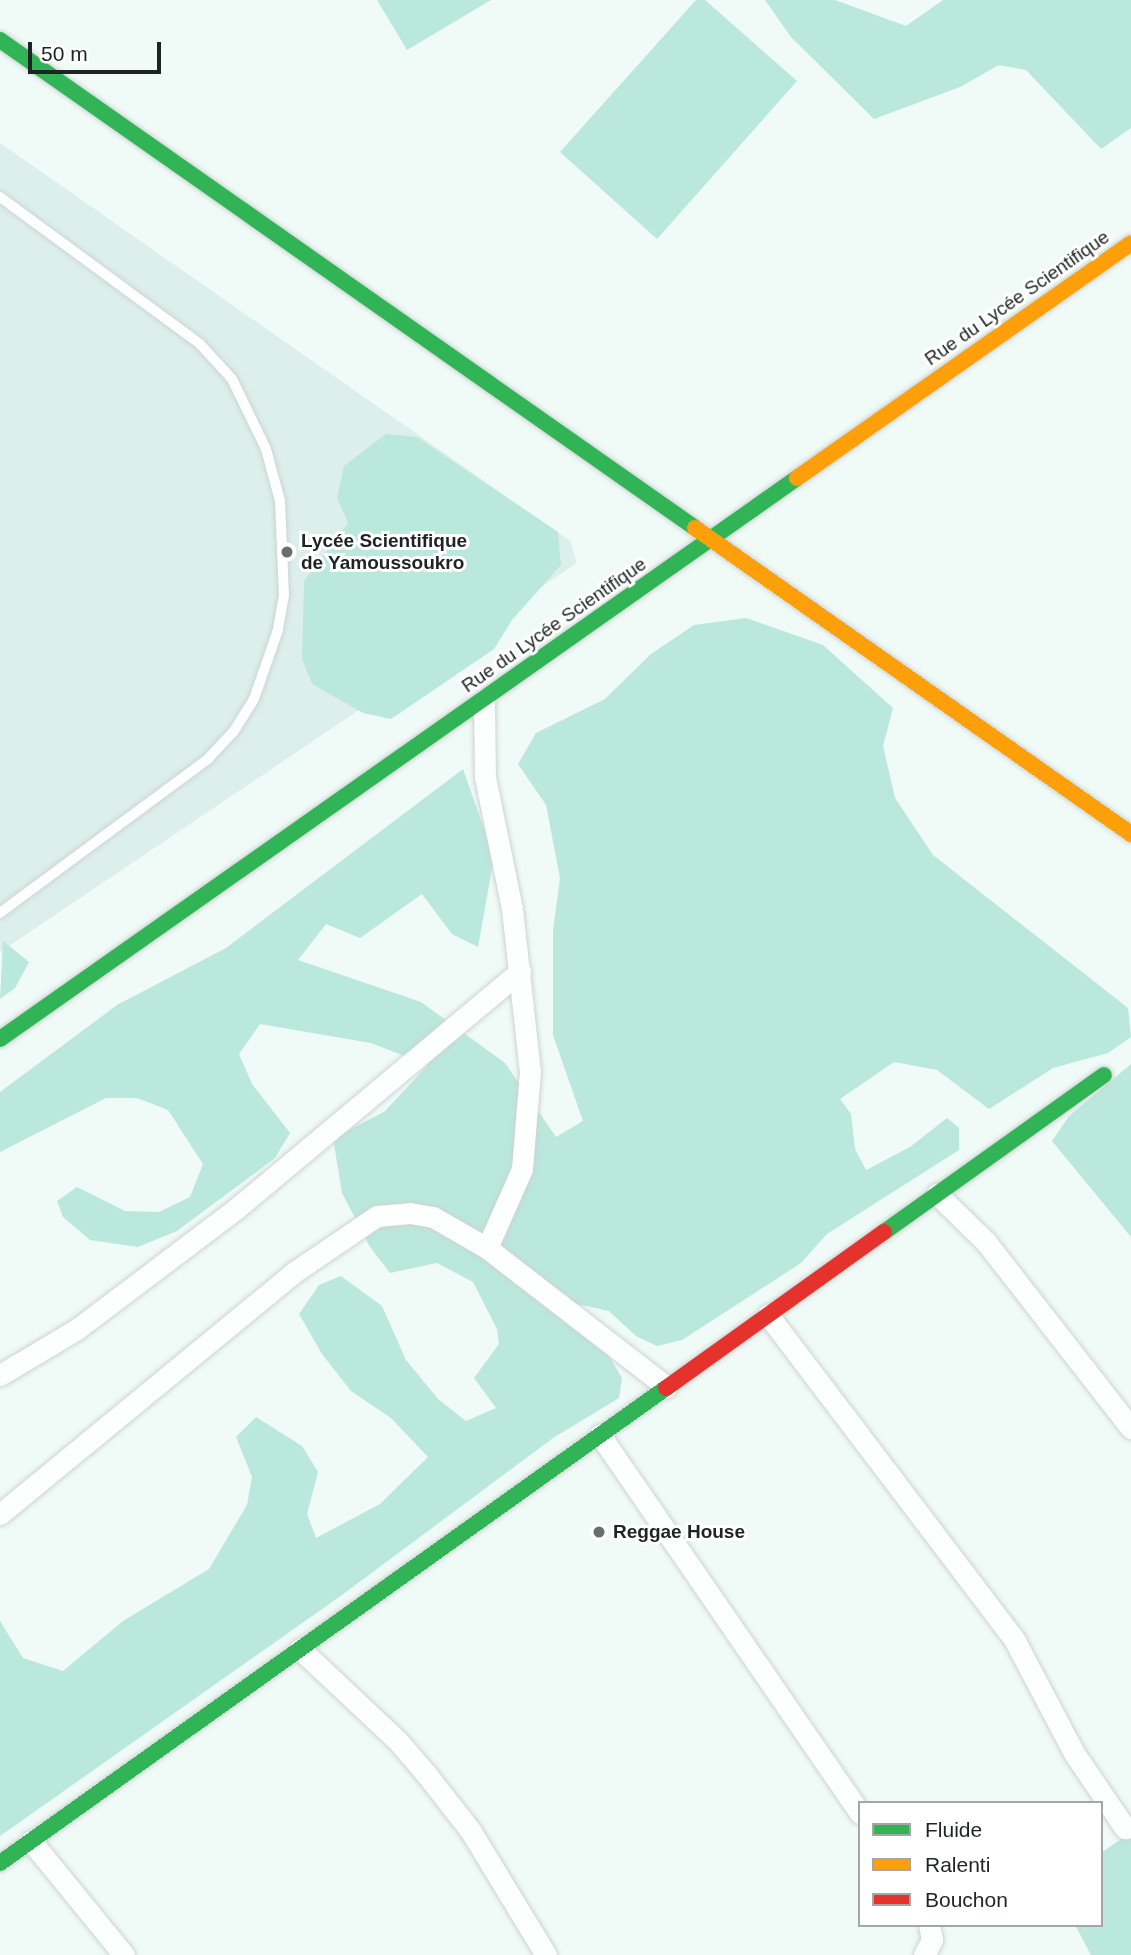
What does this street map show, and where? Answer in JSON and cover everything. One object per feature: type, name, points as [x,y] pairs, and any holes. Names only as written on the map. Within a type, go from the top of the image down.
[{"type":"street","points":[[0,40],[1131,834]]},
{"type":"street","name":"Rue du Lycée Scientifique","points":[[0,1039],[1131,243]]},
{"type":"street","points":[[484,700],[485,777],[520,971],[530,1072],[527,1138],[522,1169],[487,1248]]},
{"type":"street","points":[[0,1376],[77,1329],[237,1208],[520,971]]},
{"type":"street","points":[[0,1863],[1104,1075]]},
{"type":"street","points":[[937,1194],[986,1242],[1131,1427]]},
{"type":"street","points":[[0,1514],[293,1273],[377,1216],[410,1213],[433,1217],[487,1248],[667,1387]]},
{"type":"street","points":[[768,1315],[1014,1641],[1074,1753],[1125,1828]]},
{"type":"street","points":[[600,1435],[858,1810]]},
{"type":"street","points":[[300,1649],[397,1740],[427,1775],[470,1830],[546,1955]]},
{"type":"street","points":[[31,1841],[124,1955]]},
{"type":"street","points":[[924,1955],[932,1940],[929,1927]]},
{"type":"lane","points":[[0,197],[219,362],[254,418],[267,449],[280,500],[284,544],[278,630],[254,699],[233,732],[208,759],[0,913]]},
{"type":"shaded area","name":"Lycée Scientifique de Yamoussoukro","points":[[0,143],[570,541],[577,563],[0,952]]},
{"type":"green space","points":[[377,0],[491,0],[407,50]]},
{"type":"green space","points":[[696,0],[705,0],[797,81],[657,239],[560,152]]},
{"type":"green space","points":[[765,0],[835,0],[906,26],[943,0],[1131,0],[1131,128],[1101,149],[1026,70],[999,65],[960,87],[874,119],[791,37]]},
{"type":"green space","points":[[386,434],[417,437],[558,532],[561,565],[512,620],[494,649],[391,719],[363,713],[312,684],[302,659],[304,581],[348,523],[337,498],[344,466]]},
{"type":"green space","points":[[746,618],[823,645],[893,708],[883,746],[895,798],[933,855],[1128,1008],[1131,1037],[1108,1053],[1053,1068],[989,1109],[937,1070],[894,1062],[840,1099],[851,1114],[855,1149],[866,1170],[910,1147],[947,1118],[959,1128],[959,1150],[827,1234],[801,1263],[682,1340],[657,1346],[636,1336],[609,1311],[577,1304],[570,1323],[606,1351],[622,1378],[619,1398],[553,1438],[342,1595],[0,1836],[0,1621],[23,1658],[63,1671],[123,1621],[209,1569],[247,1505],[252,1477],[236,1437],[256,1417],[302,1446],[318,1472],[307,1514],[316,1538],[380,1504],[428,1457],[391,1418],[351,1391],[322,1354],[299,1314],[319,1285],[341,1276],[382,1306],[406,1360],[438,1399],[466,1421],[496,1408],[474,1378],[499,1344],[497,1329],[473,1282],[437,1263],[390,1273],[370,1247],[342,1193],[333,1138],[384,1112],[428,1065],[371,1043],[260,1024],[239,1054],[252,1084],[290,1133],[275,1158],[177,1231],[138,1247],[90,1240],[63,1217],[57,1201],[77,1187],[125,1211],[159,1212],[190,1197],[203,1164],[168,1110],[137,1098],[106,1098],[0,1152],[0,1092],[117,1005],[226,948],[463,769],[494,857],[478,947],[452,934],[422,894],[360,938],[326,924],[298,960],[421,1002],[505,1063],[556,1137],[583,1121],[553,1035],[553,931],[560,878],[546,805],[518,764],[536,733],[605,699],[651,654],[694,625]]},
{"type":"green space","points":[[3,941],[29,962],[15,988],[0,999]]},
{"type":"green space","points":[[1131,1064],[1131,1237],[1052,1141],[1069,1116]]},
{"type":"green space","points":[[1131,1832],[1131,1955],[1091,1955],[1076,1927],[1103,1927],[1103,1852]]},
{"type":"traffic: fast","points":[[0,40],[695,528]]},
{"type":"traffic: fast","points":[[0,1039],[797,478]]},
{"type":"traffic: fast","points":[[884,1232],[1104,1075]]},
{"type":"traffic: fast","points":[[0,1863],[666,1388]]},
{"type":"traffic: slow","points":[[797,478],[1131,243]]},
{"type":"traffic: slow","points":[[695,528],[1131,834]]},
{"type":"traffic: jam","points":[[666,1388],[884,1232]]},
{"type":"place","name":"Lycée Scientifique de Yamoussoukro","points":[[287,552]]},
{"type":"place","name":"Reggae House","points":[[599,1532]]}]
